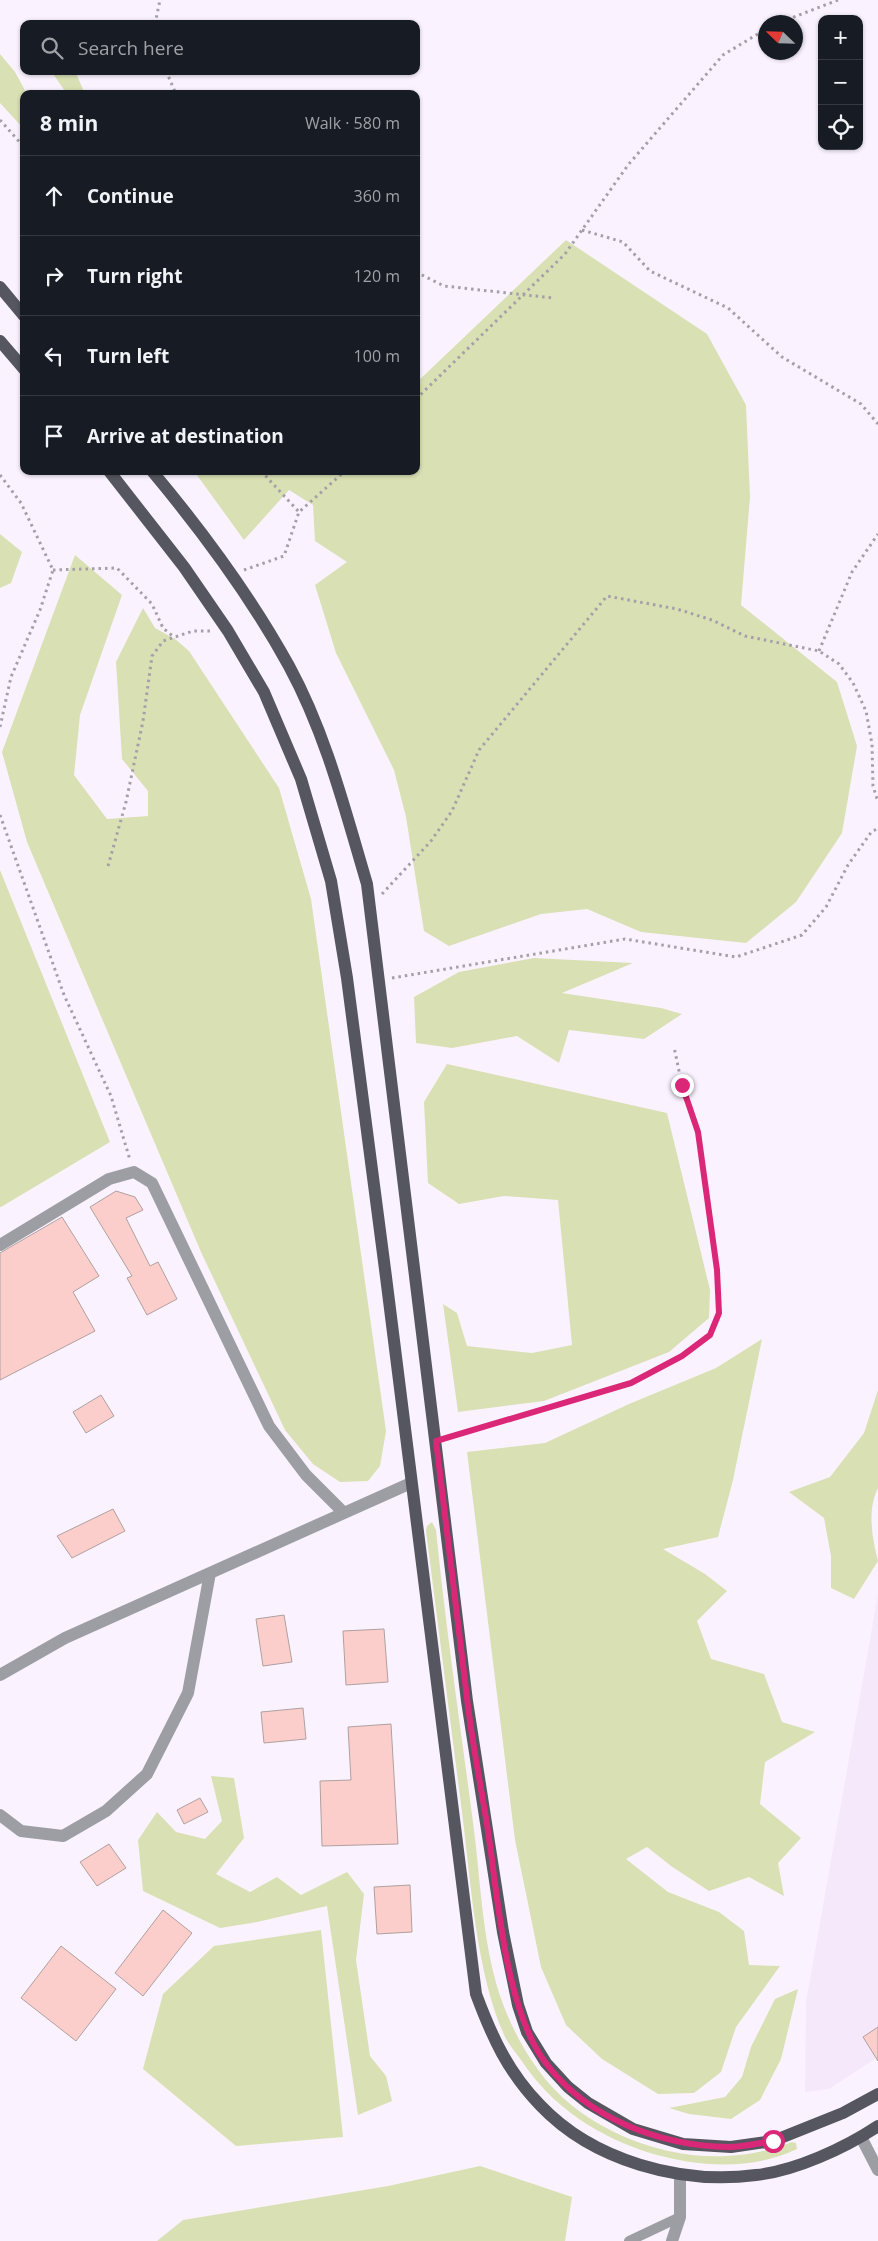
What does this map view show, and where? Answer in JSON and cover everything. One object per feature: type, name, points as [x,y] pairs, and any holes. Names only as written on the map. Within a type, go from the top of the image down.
[{"type":"main road","points":[[0,288],[20,311]]},
{"type":"main road","points":[[0,341],[20,364]]},
{"type":"main road","points":[[112,475],[184,568],[228,631],[264,692],[301,778],[331,881],[347,978],[476,1994],[492,2038],[513,2073],[540,2106],[575,2134],[608,2153],[680,2174],[724,2178],[757,2175],[788,2168],[861,2137],[878,2126]]},
{"type":"main road","points":[[155,475],[232,574],[289,667],[327,753],[367,884],[467,1701],[503,1932],[518,2005],[527,2032],[546,2063],[568,2087],[634,2130],[683,2144],[731,2147],[773,2141],[843,2113],[878,2094]]},
{"type":"street","points":[[0,1245],[109,1179],[134,1172],[152,1183],[269,1426],[306,1476],[344,1513]]},
{"type":"street","points":[[0,1675],[65,1638],[411,1483]]},
{"type":"street","points":[[0,1814],[21,1831],[63,1836],[106,1811],[147,1774],[188,1693],[210,1573]]},
{"type":"street","points":[[861,2137],[878,2170]]},
{"type":"street","points":[[672,2241],[680,2217],[680,2174]]},
{"type":"lane","points":[[629,2241],[680,2217]]},
{"type":"path","points":[[157,20],[160,0]]},
{"type":"path","points":[[799,15],[838,0]]},
{"type":"path","points":[[420,395],[565,254],[628,165],[723,55],[758,34]]},
{"type":"path","points":[[168,75],[174,90]]},
{"type":"path","points":[[0,120],[20,142]]},
{"type":"path","points":[[582,230],[624,242],[650,272],[728,308],[782,357],[861,404],[878,424]]},
{"type":"path","points":[[420,274],[444,286],[554,298]]},
{"type":"path","points":[[0,474],[21,503],[53,570],[40,610],[10,677],[0,727]]},
{"type":"path","points":[[265,475],[299,512]]},
{"type":"path","points":[[232,574],[284,556],[299,512],[341,475]]},
{"type":"path","points":[[819,651],[852,572],[878,534]]},
{"type":"path","points":[[53,570],[117,568],[152,604],[163,628],[175,638]]},
{"type":"path","points":[[370,907],[431,841],[452,811],[479,750],[607,596],[677,610],[712,620],[745,636],[819,651],[839,664],[853,683],[866,711],[872,744],[873,786],[878,802]]},
{"type":"path","points":[[108,866],[126,802],[143,721],[152,656],[163,641],[193,631],[228,631]]},
{"type":"path","points":[[0,815],[64,995],[111,1096],[134,1172]]},
{"type":"path","points":[[379,980],[625,939],[736,958],[802,935],[826,907],[848,864],[872,831],[878,829]]},
{"type":"path","points":[[436,1441],[631,1383],[682,1356],[710,1335],[719,1313],[717,1270],[698,1132],[682,1085],[674,1046]]},
{"type":"shaded area","points":[[878,1594],[878,2057],[829,2089],[805,2092],[806,2002]]},
{"type":"green space","points":[[0,54],[15,72],[25,90],[20,90],[20,125],[0,103]]},
{"type":"green space","points":[[54,75],[77,75],[83,90],[64,90]]},
{"type":"green space","points":[[566,240],[707,334],[746,405],[750,497],[741,605],[837,682],[857,746],[842,833],[796,902],[746,943],[641,932],[587,909],[541,914],[449,946],[424,931],[406,817],[394,770],[336,653],[315,585],[347,562],[315,541],[313,505],[289,490],[244,540],[197,475],[420,475],[420,379]]},
{"type":"green space","points":[[0,534],[22,552],[11,583],[0,588]]},
{"type":"green space","points":[[75,555],[122,595],[80,715],[74,775],[107,819],[148,816],[148,791],[122,759],[116,662],[143,608],[155,628],[175,639],[189,651],[279,788],[311,899],[386,1431],[380,1466],[368,1481],[340,1482],[313,1464],[285,1430],[201,1252],[27,842],[2,752]]},
{"type":"green space","points":[[0,870],[110,1142],[1,1207],[0,1207]]},
{"type":"green space","points":[[534,958],[633,963],[562,993],[661,1008],[682,1014],[644,1039],[569,1030],[559,1063],[517,1036],[452,1048],[416,1043],[414,997],[459,972]]},
{"type":"green space","points":[[447,1064],[667,1113],[710,1290],[709,1318],[669,1352],[544,1401],[458,1412],[443,1304],[457,1313],[467,1346],[532,1353],[572,1345],[558,1200],[504,1196],[459,1204],[428,1183],[424,1102]]},
{"type":"green space","points":[[762,1339],[733,1480],[718,1537],[663,1549],[705,1574],[727,1591],[697,1621],[711,1659],[764,1674],[782,1722],[815,1732],[765,1762],[760,1804],[801,1838],[778,1863],[784,1896],[749,1877],[709,1891],[671,1866],[647,1847],[626,1859],[668,1892],[719,1912],[744,1931],[749,1965],[780,1966],[736,2027],[721,2072],[694,2093],[658,2094],[602,2059],[566,2025],[541,1967],[515,1840],[467,1452],[545,1443],[629,1404],[716,1368]]},
{"type":"green space","points":[[878,1390],[878,1488],[873,1505],[872,1534],[878,1561],[854,1599],[831,1588],[831,1556],[824,1518],[789,1492],[830,1477],[864,1433]]},
{"type":"green space","points":[[432,1522],[436,1530],[481,1896],[491,1962],[496,1984],[511,2024],[533,2063],[563,2098],[583,2114],[604,2127],[652,2147],[677,2153],[703,2156],[752,2153],[792,2142],[796,2143],[797,2149],[761,2161],[743,2164],[706,2164],[668,2158],[631,2146],[594,2128],[561,2106],[533,2077],[506,2039],[488,1987],[476,1928],[426,1531],[427,1526]]},
{"type":"green space","points":[[211,1776],[234,1778],[244,1838],[216,1874],[250,1892],[277,1877],[301,1895],[347,1872],[364,1894],[356,1960],[370,2056],[386,2076],[392,2101],[358,2115],[327,1906],[257,1922],[220,1928],[143,1891],[138,1840],[157,1812],[176,1832],[205,1839],[222,1821]]},
{"type":"green space","points":[[321,1930],[343,2137],[236,2146],[143,2069],[163,1994],[214,1946]]},
{"type":"green space","points":[[798,1989],[781,2059],[760,2100],[731,2119],[689,2114],[669,2108],[725,2097],[742,2077],[751,2047],[775,1999]]},
{"type":"green space","points":[[480,2166],[572,2197],[565,2241],[157,2241],[183,2220],[388,2186]]},
{"type":"building","points":[[116,1191],[135,1197],[143,1210],[126,1218],[150,1266],[158,1262],[177,1299],[147,1315],[127,1278],[132,1276],[90,1207]]},
{"type":"building","points":[[62,1217],[99,1276],[73,1292],[95,1331],[0,1380],[0,1253]]},
{"type":"building","points":[[101,1395],[114,1416],[86,1433],[73,1412]]},
{"type":"building","points":[[113,1509],[125,1531],[72,1558],[57,1536]]},
{"type":"building","points":[[284,1615],[292,1662],[263,1666],[256,1619]]},
{"type":"building","points":[[384,1629],[388,1682],[346,1685],[343,1631]]},
{"type":"building","points":[[303,1708],[306,1739],[264,1743],[261,1712]]},
{"type":"building","points":[[391,1724],[398,1844],[322,1846],[320,1781],[351,1780],[348,1727]]},
{"type":"building","points":[[200,1798],[208,1812],[184,1824],[177,1810]]},
{"type":"building","points":[[109,1844],[126,1868],[97,1886],[80,1862]]},
{"type":"building","points":[[410,1885],[412,1932],[377,1934],[374,1887]]},
{"type":"building","points":[[163,1910],[192,1933],[143,1996],[115,1973]]},
{"type":"building","points":[[61,1946],[116,1989],[76,2041],[21,1998]]},
{"type":"building","points":[[878,2027],[878,2061],[863,2037]]},
{"type":"route","points":[[682,1085],[698,1132],[717,1270],[719,1313],[710,1335],[682,1356],[631,1383],[436,1441],[467,1701],[503,1932],[518,2005],[527,2032],[546,2063],[568,2087],[588,2103],[634,2130],[683,2144],[731,2147],[773,2141]]}]
